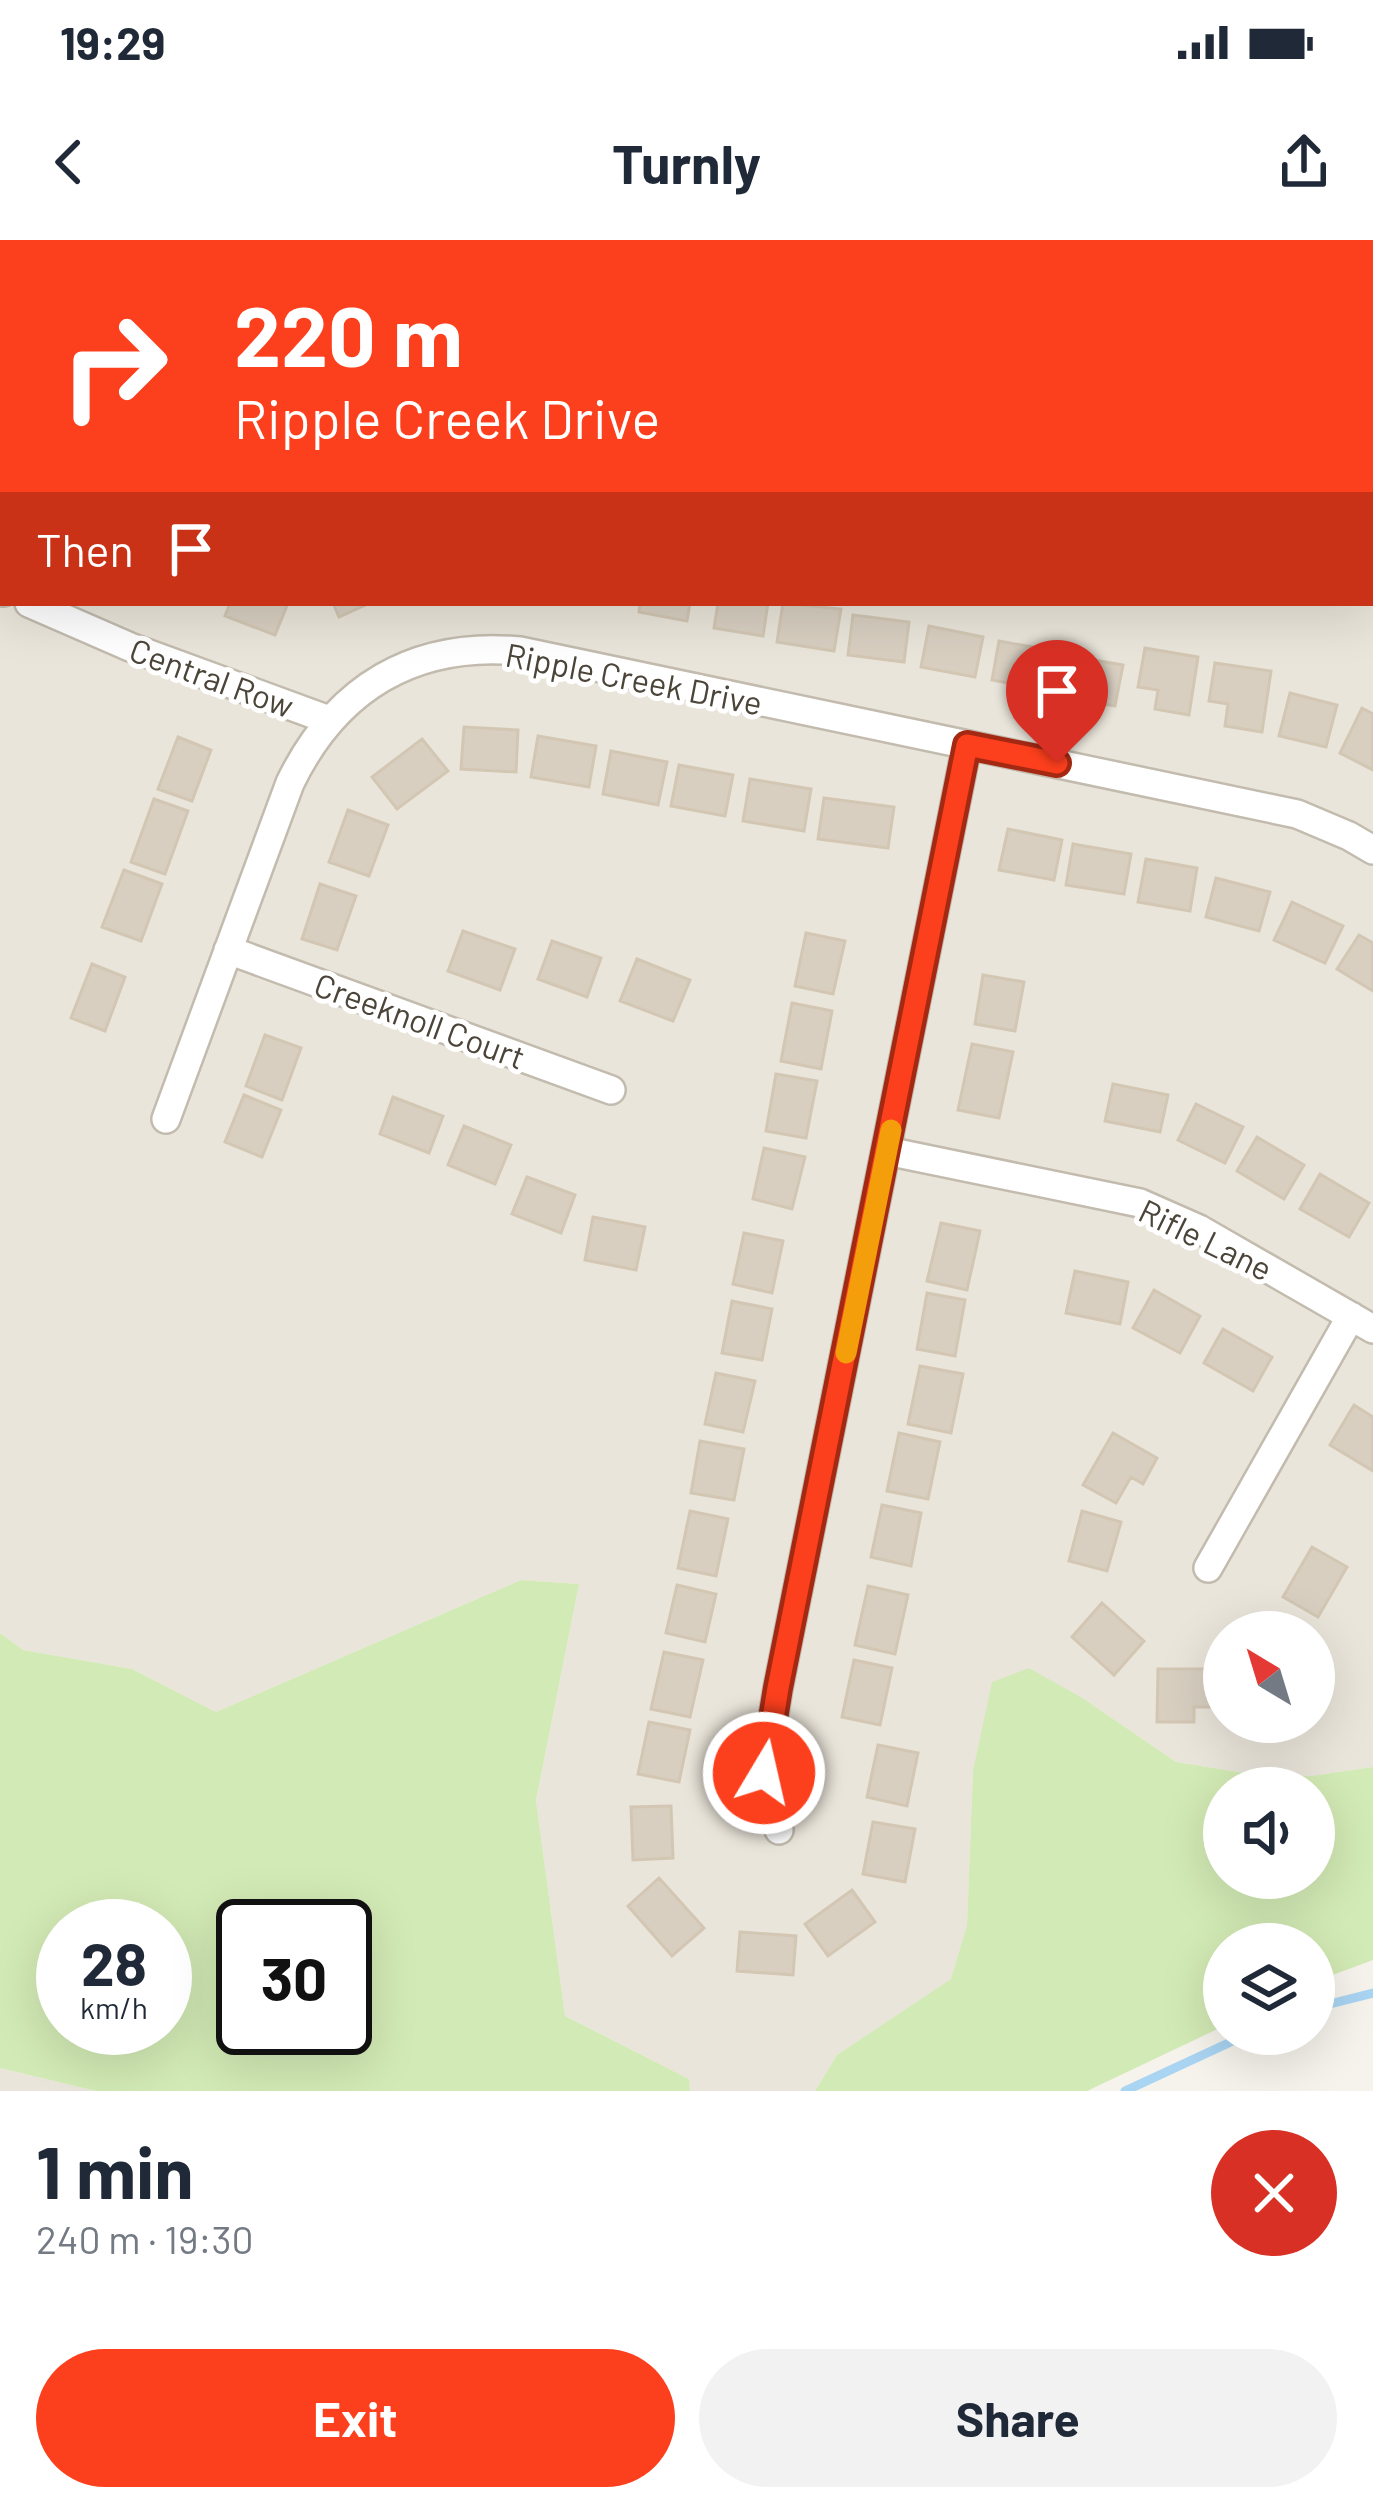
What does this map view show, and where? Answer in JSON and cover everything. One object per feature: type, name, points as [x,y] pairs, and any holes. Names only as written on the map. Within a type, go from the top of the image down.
[{"type":"street","name":"Central Row","points":[[36,606],[130,647],[329,720]]},
{"type":"street","name":"Ripple Creek Drive","points":[[166,1120],[303,756],[329,720],[357,694],[410,663],[461,650],[520,651],[1102,771],[1297,814],[1373,850]]},
{"type":"street","points":[[779,1830],[764,1773],[778,1688],[967,745]]},
{"type":"street","name":"Creeknoll Court","points":[[228,950],[611,1090]]},
{"type":"street","name":"Rifle Lane","points":[[886,1151],[1140,1203],[1199,1229],[1362,1323]]},
{"type":"street","points":[[1208,1568],[1362,1323]]},
{"type":"shaded area","points":[[0,606],[1373,606],[1373,1767],[1335,1773],[1335,1767],[1207,1767],[1176,1762],[1084,1699],[973,1771],[967,1925],[951,1980],[837,2055],[815,2091],[690,2091],[689,2079],[565,2016],[536,1802],[579,1584],[521,1580],[216,1712],[132,1669],[23,1650],[0,1633]]},
{"type":"shaded area","points":[[0,2068],[96,2091],[0,2091]]},
{"type":"green space","points":[[521,1580],[579,1584],[536,1801],[565,2016],[689,2079],[690,2091],[96,2091],[0,2068],[0,1633],[23,1650],[132,1669],[216,1712]]},
{"type":"green space","points":[[1029,1668],[1176,1762],[1207,1767],[1203,1767],[1203,1899],[1335,1899],[1335,1773],[1373,1767],[1373,1960],[1335,1974],[1335,1923],[1203,1923],[1203,2036],[1087,2091],[815,2091],[837,2055],[951,1979],[967,1925],[973,1771],[992,1682]]},
{"type":"building","points":[[229,606],[287,606],[275,635],[225,616]]},
{"type":"building","points":[[334,606],[363,606],[339,617]]},
{"type":"building","points":[[640,606],[690,606],[687,621],[639,612]]},
{"type":"building","points":[[718,606],[768,606],[763,636],[714,628]]},
{"type":"building","points":[[783,606],[841,609],[834,651],[777,642]]},
{"type":"building","points":[[853,615],[909,622],[904,662],[848,655]]},
{"type":"building","points":[[929,626],[983,637],[975,677],[921,667]]},
{"type":"building","points":[[999,641],[1049,650],[1042,689],[992,680]]},
{"type":"building","points":[[1145,648],[1198,657],[1189,715],[1155,709],[1158,690],[1138,687]]},
{"type":"building","points":[[1065,655],[1123,665],[1115,706],[1058,696]]},
{"type":"building","points":[[1215,663],[1271,671],[1262,732],[1225,726],[1228,704],[1209,701]]},
{"type":"building","points":[[1290,693],[1337,705],[1326,747],[1279,736]]},
{"type":"building","points":[[1362,708],[1373,714],[1373,770],[1340,753]]},
{"type":"building","points":[[464,727],[518,730],[516,772],[461,769]]},
{"type":"building","points":[[538,736],[596,746],[589,787],[531,777]]},
{"type":"building","points":[[178,737],[211,750],[192,801],[158,789]]},
{"type":"building","points":[[422,739],[448,771],[397,809],[372,777]]},
{"type":"building","points":[[611,751],[667,762],[658,805],[603,794]]},
{"type":"building","points":[[679,765],[733,775],[725,816],[671,806]]},
{"type":"building","points":[[750,779],[811,789],[804,831],[743,821]]},
{"type":"building","points":[[824,798],[894,807],[888,848],[818,839]]},
{"type":"building","points":[[154,799],[188,811],[165,874],[131,862]]},
{"type":"building","points":[[348,810],[388,825],[369,876],[329,862]]},
{"type":"building","points":[[1008,829],[1062,840],[1054,880],[999,870]]},
{"type":"building","points":[[1073,844],[1131,854],[1124,894],[1066,885]]},
{"type":"building","points":[[1146,859],[1197,868],[1190,911],[1138,902]]},
{"type":"building","points":[[124,870],[162,884],[141,941],[102,927]]},
{"type":"building","points":[[1216,878],[1270,892],[1259,931],[1206,917]]},
{"type":"building","points":[[320,884],[356,896],[337,950],[302,939]]},
{"type":"building","points":[[1292,902],[1343,926],[1325,963],[1274,940]]},
{"type":"building","points":[[463,931],[515,949],[500,990],[448,971]]},
{"type":"building","points":[[806,933],[845,941],[833,994],[795,986]]},
{"type":"building","points":[[1359,935],[1373,943],[1373,991],[1337,969]]},
{"type":"building","points":[[552,941],[601,958],[587,997],[538,979]]},
{"type":"building","points":[[637,959],[690,980],[673,1021],[620,1001]]},
{"type":"building","points":[[92,964],[125,977],[105,1031],[71,1018]]},
{"type":"building","points":[[983,975],[1024,982],[1015,1031],[975,1024]]},
{"type":"building","points":[[792,1003],[832,1011],[821,1069],[781,1061]]},
{"type":"building","points":[[265,1035],[301,1048],[282,1100],[246,1086]]},
{"type":"building","points":[[972,1044],[1013,1052],[999,1118],[958,1110]]},
{"type":"building","points":[[776,1074],[817,1081],[806,1138],[766,1131]]},
{"type":"building","points":[[1113,1084],[1168,1095],[1160,1132],[1105,1121]]},
{"type":"building","points":[[244,1095],[281,1110],[262,1157],[225,1142]]},
{"type":"building","points":[[393,1097],[443,1116],[429,1153],[380,1134]]},
{"type":"building","points":[[1196,1104],[1243,1127],[1225,1163],[1178,1140]]},
{"type":"building","points":[[464,1126],[511,1145],[495,1184],[448,1165]]},
{"type":"building","points":[[1257,1137],[1304,1165],[1284,1199],[1237,1171]]},
{"type":"building","points":[[764,1148],[805,1157],[792,1209],[753,1199]]},
{"type":"building","points":[[1320,1174],[1369,1203],[1349,1237],[1300,1209]]},
{"type":"building","points":[[527,1177],[575,1195],[561,1233],[512,1214]]},
{"type":"building","points":[[593,1217],[645,1227],[636,1270],[585,1260]]},
{"type":"building","points":[[941,1223],[980,1231],[967,1290],[927,1281]]},
{"type":"building","points":[[744,1233],[783,1241],[772,1293],[733,1284]]},
{"type":"building","points":[[1075,1271],[1128,1282],[1120,1324],[1066,1313]]},
{"type":"building","points":[[1154,1290],[1200,1316],[1180,1353],[1133,1328]]},
{"type":"building","points":[[927,1293],[965,1300],[955,1356],[917,1349]]},
{"type":"building","points":[[732,1301],[772,1309],[762,1360],[722,1353]]},
{"type":"building","points":[[1223,1329],[1272,1357],[1253,1391],[1204,1363]]},
{"type":"building","points":[[920,1366],[963,1374],[951,1433],[908,1424]]},
{"type":"building","points":[[716,1373],[755,1381],[743,1432],[705,1424]]},
{"type":"building","points":[[1354,1405],[1373,1417],[1373,1471],[1330,1445]]},
{"type":"building","points":[[899,1433],[940,1442],[928,1499],[887,1491]]},
{"type":"building","points":[[1113,1433],[1157,1458],[1143,1484],[1131,1477],[1116,1503],[1083,1485]]},
{"type":"building","points":[[700,1441],[744,1449],[734,1500],[691,1493]]},
{"type":"building","points":[[882,1505],[921,1513],[911,1566],[871,1557]]},
{"type":"building","points":[[690,1511],[728,1519],[716,1576],[678,1568]]},
{"type":"building","points":[[1082,1511],[1121,1522],[1107,1571],[1069,1561]]},
{"type":"building","points":[[1312,1547],[1347,1567],[1321,1611],[1308,1611],[1283,1597]]},
{"type":"building","points":[[677,1585],[716,1594],[705,1642],[666,1633]]},
{"type":"building","points":[[868,1586],[908,1595],[895,1654],[855,1645]]},
{"type":"building","points":[[1102,1603],[1144,1641],[1114,1675],[1072,1637]]},
{"type":"building","points":[[664,1652],[703,1660],[690,1717],[651,1709]]},
{"type":"building","points":[[854,1660],[892,1668],[880,1725],[842,1717]]},
{"type":"building","points":[[1158,1669],[1203,1669],[1203,1707],[1194,1707],[1194,1722],[1157,1722]]},
{"type":"building","points":[[649,1722],[690,1730],[679,1782],[638,1774]]},
{"type":"building","points":[[878,1745],[918,1753],[907,1806],[867,1797]]},
{"type":"building","points":[[671,1806],[673,1858],[633,1860],[631,1807]]},
{"type":"building","points":[[873,1822],[915,1829],[905,1882],[863,1874]]},
{"type":"building","points":[[659,1878],[704,1928],[672,1956],[628,1906]]},
{"type":"building","points":[[852,1890],[875,1922],[828,1956],[805,1924]]},
{"type":"building","points":[[740,1932],[796,1936],[793,1975],[737,1971]]},
{"type":"waterway","points":[[1335,2003],[1373,1993]]},
{"type":"waterway","points":[[1125,2091],[1203,2055]]},
{"type":"slow traffic","points":[[846,1353],[891,1130]]},
{"type":"route","points":[[764,1773],[967,745],[1057,763]]}]
